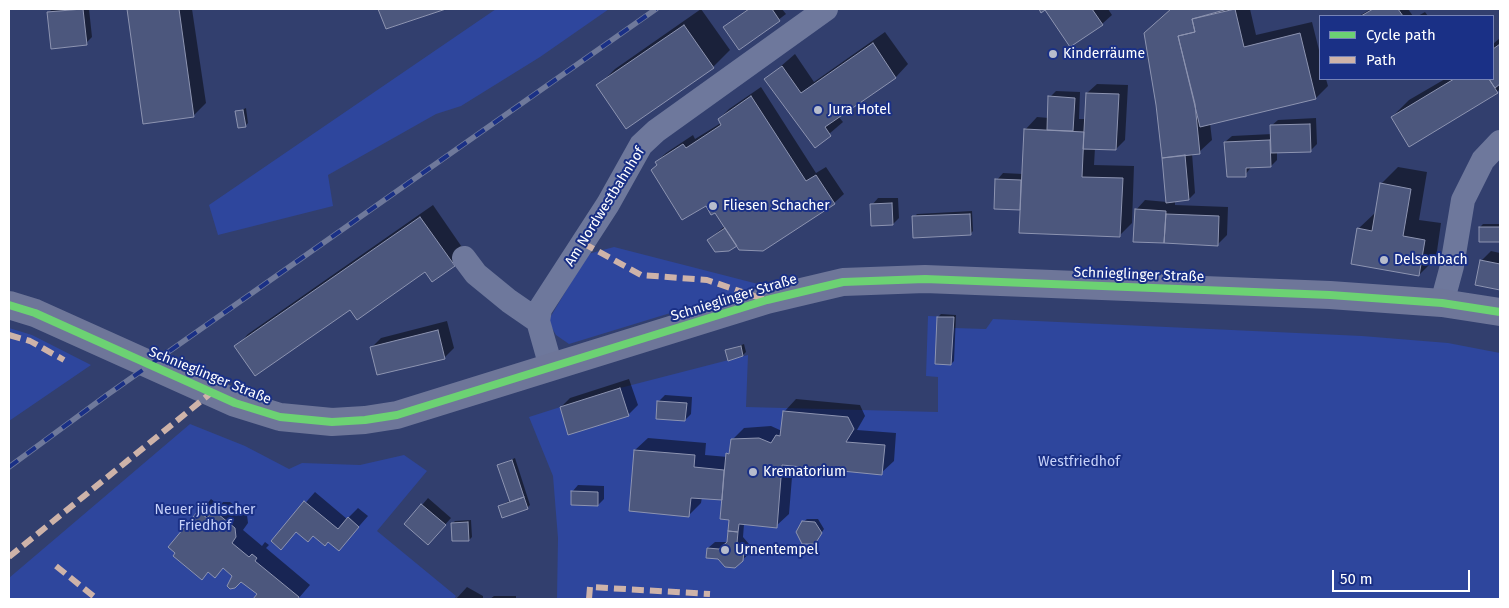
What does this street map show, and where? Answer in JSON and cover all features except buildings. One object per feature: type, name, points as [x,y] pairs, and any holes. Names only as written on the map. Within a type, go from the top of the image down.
[{"type":"main road","name":"Schnieglinger Straße","points":[[9,304],[35,313],[261,413],[300,420],[349,422],[396,415],[798,291],[843,282],[882,279],[1261,292],[1442,303],[1500,312]]},
{"type":"street","name":"Am Nordwestbahnhof","points":[[538,321],[540,309],[608,204],[641,145],[656,131],[826,9]]},
{"type":"street","points":[[1442,303],[1452,266],[1464,200],[1483,160],[1500,142]]},
{"type":"street","points":[[464,258],[476,274],[538,321],[551,367]]},
{"type":"green space","points":[[496,9],[609,9],[540,57],[461,106],[436,114],[328,175],[333,206],[218,235],[209,205]]},
{"type":"green space","points":[[614,247],[762,285],[569,344],[556,335],[548,321],[588,254]]},
{"type":"green space","name":"Westfriedhof","points":[[928,316],[950,317],[953,328],[986,329],[993,319],[1362,336],[1448,343],[1500,353],[1500,599],[557,599],[558,538],[553,476],[529,417],[620,388],[748,355],[746,407],[938,412],[938,377],[926,376]]},
{"type":"green space","points":[[9,328],[32,335],[91,365],[9,421]]},
{"type":"green space","name":"Neuer jüdischer Friedhof","points":[[190,424],[245,446],[289,469],[302,463],[360,465],[404,455],[427,471],[377,531],[456,596],[454,599],[9,599],[9,578]]},
{"type":"railway","points":[[9,467],[107,395],[656,9]]},
{"type":"marked path","points":[[583,243],[641,275],[707,280],[766,300]]},
{"type":"marked path","points":[[9,335],[30,341],[64,360]]},
{"type":"marked path","points":[[9,557],[211,393]]},
{"type":"marked path","points":[[56,566],[97,599]]},
{"type":"marked path","points":[[589,599],[590,587],[710,594]]},
{"type":"cycle path","points":[[9,305],[35,313],[235,403],[280,417],[332,422],[365,420],[397,415],[767,300],[843,282],[925,279],[1330,295],[1442,303],[1500,312]]},
{"type":"place","name":"Kinderräume","points":[[1053,54]]},
{"type":"place","name":"Jura Hotel","points":[[818,110]]},
{"type":"place","name":"Fliesen Schacher","points":[[713,206]]},
{"type":"place","name":"Delsenbach","points":[[1384,260]]},
{"type":"place","name":"Krematorium","points":[[753,472]]},
{"type":"place","name":"Urnentempel","points":[[725,550]]}]
